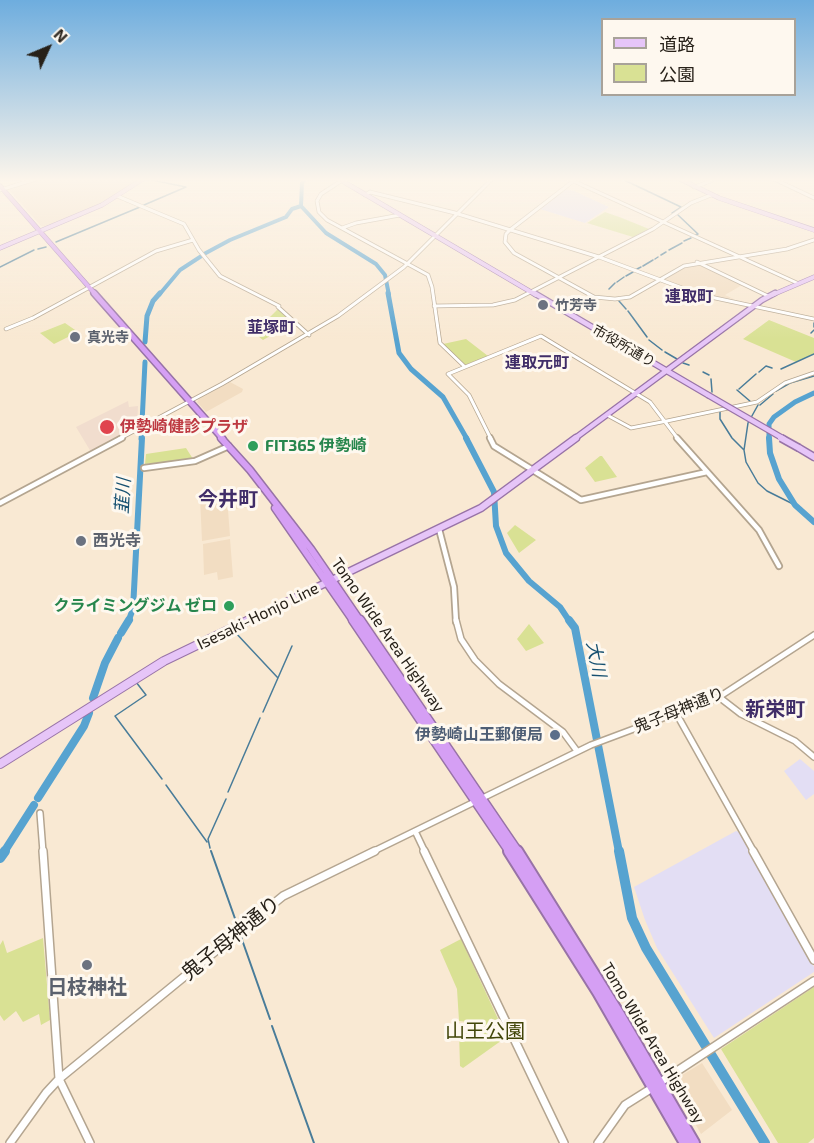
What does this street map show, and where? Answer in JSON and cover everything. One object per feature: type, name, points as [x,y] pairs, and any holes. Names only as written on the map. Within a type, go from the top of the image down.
[{"type":"highway","name":"Tomo Wide Area Highway","points":[[39,232],[227,447],[329,581],[479,799],[694,1143]]},
{"type":"highway","name":"Tomo Wide Area Highway","points":[[656,1085],[685,1143]]},
{"type":"main road","points":[[0,248],[38,232]]},
{"type":"main road","name":"市役所通り","points":[[430,232],[814,457]]},
{"type":"main road","name":"Isesaki-Honjo Line","points":[[0,764],[151,668],[439,529],[492,501],[753,306],[768,296],[814,277]]},
{"type":"street","points":[[188,232],[220,276],[279,307],[308,334]]},
{"type":"street","points":[[350,232],[430,278],[440,344],[465,367]]},
{"type":"street","points":[[0,503],[308,334],[387,280],[438,232]]},
{"type":"street","points":[[508,232],[504,239],[509,249],[590,295],[615,299],[634,296],[676,269],[697,262],[794,247],[814,240]]},
{"type":"street","points":[[518,232],[599,257],[706,296],[814,319]]},
{"type":"street","points":[[434,306],[500,304],[558,278],[645,232]]},
{"type":"street","points":[[685,232],[797,283]]},
{"type":"street","points":[[6,329],[33,318],[156,251],[193,240]]},
{"type":"street","points":[[697,262],[768,296]]},
{"type":"street","points":[[707,472],[584,501],[494,446],[469,395],[448,374],[541,336],[650,402],[664,422],[762,534],[780,566]]},
{"type":"street","points":[[607,416],[631,428],[664,422],[757,402],[785,382],[814,373]]},
{"type":"street","points":[[144,468],[195,461],[227,447]]},
{"type":"street","points":[[439,529],[455,591],[456,626],[464,644],[475,660],[498,684],[563,732],[577,752]]},
{"type":"street","name":"鬼子母神通り","points":[[10,1143],[46,1093],[59,1079],[278,899],[593,744],[719,697],[814,635]]},
{"type":"street","points":[[719,697],[741,714],[795,741],[814,756]]},
{"type":"street","points":[[676,713],[814,960]]},
{"type":"street","points":[[40,813],[59,1079],[90,1143]]},
{"type":"street","points":[[415,831],[564,1143]]},
{"type":"street","points":[[598,1143],[625,1106],[814,981]]},
{"type":"shaded area","points":[[698,264],[742,285],[725,295],[734,299],[712,296],[664,280],[681,269]]},
{"type":"shaded area","points":[[230,382],[243,389],[242,392],[206,412],[197,402],[199,399]]},
{"type":"shaded area","name":"伊勢崎健診プラザ","points":[[128,401],[129,407],[138,406],[137,426],[91,452],[76,427]]},
{"type":"shaded area","points":[[254,492],[256,506],[228,510],[230,536],[202,541],[200,497]]},
{"type":"shaded area","points":[[230,539],[233,577],[218,580],[217,572],[204,575],[203,544]]},
{"type":"shaded area","points":[[800,759],[814,771],[814,794],[806,800],[784,771]]},
{"type":"shaded area","points":[[736,831],[739,832],[814,967],[814,972],[714,1038],[657,948],[634,887]]},
{"type":"shaded area","points":[[702,1063],[732,1110],[701,1134],[673,1084],[674,1080]]},
{"type":"green space","points":[[618,232],[642,232],[633,237]]},
{"type":"green space","points":[[278,309],[294,323],[263,340],[254,333]]},
{"type":"green space","points":[[769,320],[814,338],[814,354],[796,362],[743,339]]},
{"type":"green space","points":[[65,323],[78,332],[54,344],[40,333]]},
{"type":"green space","points":[[466,339],[488,356],[465,365],[443,344]]},
{"type":"green space","points":[[186,448],[193,459],[145,464],[146,454]]},
{"type":"green space","points":[[600,456],[617,477],[595,482],[585,468]]},
{"type":"green space","points":[[515,525],[536,540],[519,553],[507,533]]},
{"type":"green space","points":[[529,624],[544,643],[526,651],[517,639]]},
{"type":"green space","points":[[43,938],[50,1020],[41,1025],[39,1014],[23,1022],[16,1011],[4,1021],[0,1015],[0,945],[3,940],[7,953]]},
{"type":"green space","name":"山王公園","points":[[461,939],[505,1034],[505,1038],[463,1068],[460,1066],[459,1032],[468,1032],[468,1022],[459,1021],[457,989],[440,950]]},
{"type":"green space","points":[[814,987],[814,1138],[808,1143],[778,1143],[721,1049]]},
{"type":"waterway","points":[[56,242],[79,232]]},
{"type":"waterway","name":"韮川","points":[[204,254],[249,232]]},
{"type":"waterway","name":"大川","points":[[325,232],[376,264],[385,275],[389,295]]},
{"type":"waterway","points":[[695,235],[698,234],[696,232]]},
{"type":"waterway","points":[[684,241],[691,238]]},
{"type":"waterway","points":[[669,250],[682,243]]},
{"type":"waterway","points":[[38,249],[46,247]]},
{"type":"waterway","points":[[0,267],[34,250]]},
{"type":"waterway","points":[[661,255],[666,252]]},
{"type":"waterway","name":"韮川","points":[[159,295],[180,270],[203,255]]},
{"type":"waterway","points":[[643,266],[653,260]]},
{"type":"waterway","points":[[637,269],[641,267]]},
{"type":"waterway","points":[[626,276],[633,272]]},
{"type":"waterway","points":[[617,282],[624,277]]},
{"type":"waterway","points":[[609,289],[615,283]]},
{"type":"waterway","name":"韮川","points":[[145,342],[147,316],[153,301],[160,293]]},
{"type":"waterway","name":"大川","points":[[388,293],[399,353],[411,369],[443,397],[467,439]]},
{"type":"waterway","points":[[619,301],[626,309]]},
{"type":"waterway","points":[[628,311],[647,337]]},
{"type":"waterway","points":[[811,333],[814,330]]},
{"type":"waterway","points":[[649,340],[662,350]]},
{"type":"waterway","points":[[665,352],[677,359]]},
{"type":"waterway","points":[[781,369],[814,354]]},
{"type":"waterway","name":"韮川","points":[[142,423],[145,362]]},
{"type":"waterway","points":[[683,363],[689,365]]},
{"type":"waterway","points":[[759,372],[766,366],[772,368]]},
{"type":"waterway","points":[[703,372],[709,375]]},
{"type":"waterway","points":[[739,389],[756,374]]},
{"type":"waterway","points":[[776,391],[790,383],[814,376]]},
{"type":"waterway","points":[[711,379],[712,392]]},
{"type":"waterway","points":[[737,390],[751,402]]},
{"type":"waterway","points":[[769,438],[769,424],[774,417],[795,402],[814,393]]},
{"type":"waterway","points":[[760,405],[773,394]]},
{"type":"waterway","points":[[744,450],[748,423],[758,405]]},
{"type":"waterway","points":[[720,412],[720,419],[732,438],[744,450]]},
{"type":"waterway","name":"韮川","points":[[141,439],[142,429]]},
{"type":"waterway","name":"韮川","points":[[128,621],[133,609],[142,438]]},
{"type":"waterway","name":"大川","points":[[466,438],[494,492],[496,526],[506,553],[529,581],[560,607],[570,622]]},
{"type":"waterway","points":[[769,438],[770,453],[779,479],[795,505],[814,522]]},
{"type":"waterway","points":[[744,450],[746,462],[758,483],[767,491],[795,505]]},
{"type":"waterway","name":"大川","points":[[569,620],[575,628],[619,852]]},
{"type":"waterway","name":"韮川","points":[[121,633],[128,621]]},
{"type":"waterway","points":[[234,631],[278,678]]},
{"type":"waterway","name":"韮川","points":[[93,698],[105,663],[118,638]]},
{"type":"waterway","points":[[278,678],[292,646]]},
{"type":"waterway","points":[[263,712],[278,678]]},
{"type":"waterway","points":[[136,682],[146,695],[115,716],[162,779]]},
{"type":"waterway","name":"韮川","points":[[38,798],[84,726],[89,713]]},
{"type":"waterway","points":[[228,792],[260,718]]},
{"type":"waterway","points":[[166,785],[207,842]]},
{"type":"waterway","points":[[210,848],[208,839],[226,799]]},
{"type":"waterway","name":"韮川","points":[[4,852],[34,805]]},
{"type":"waterway","name":"韮川","points":[[0,858],[5,851]]},
{"type":"waterway","points":[[211,851],[238,927]]},
{"type":"waterway","name":"大川","points":[[619,851],[632,918],[646,948],[765,1143]]},
{"type":"waterway","points":[[240,934],[270,1019]]},
{"type":"waterway","points":[[272,1026],[314,1143]]},
{"type":"place","name":"竹芳寺","points":[[543,305]]},
{"type":"place","name":"真光寺","points":[[75,337]]},
{"type":"place","name":"伊勢崎健診プラザ","points":[[107,427]]},
{"type":"place","name":"FIT365 伊勢崎","points":[[253,446]]},
{"type":"place","name":"西光寺","points":[[81,541]]},
{"type":"place","name":"クライミングジム ゼロ","points":[[229,606]]},
{"type":"place","name":"伊勢崎山王郵便局","points":[[555,735]]},
{"type":"place","name":"日枝神社","points":[[87,965]]},
{"type":"district","name":"連取町","points":[[689,297]]},
{"type":"district","name":"韮塚町","points":[[271,328]]},
{"type":"district","name":"連取元町","points":[[537,363]]},
{"type":"district","name":"今井町","points":[[228,499]]},
{"type":"district","name":"新栄町","points":[[775,709]]}]
